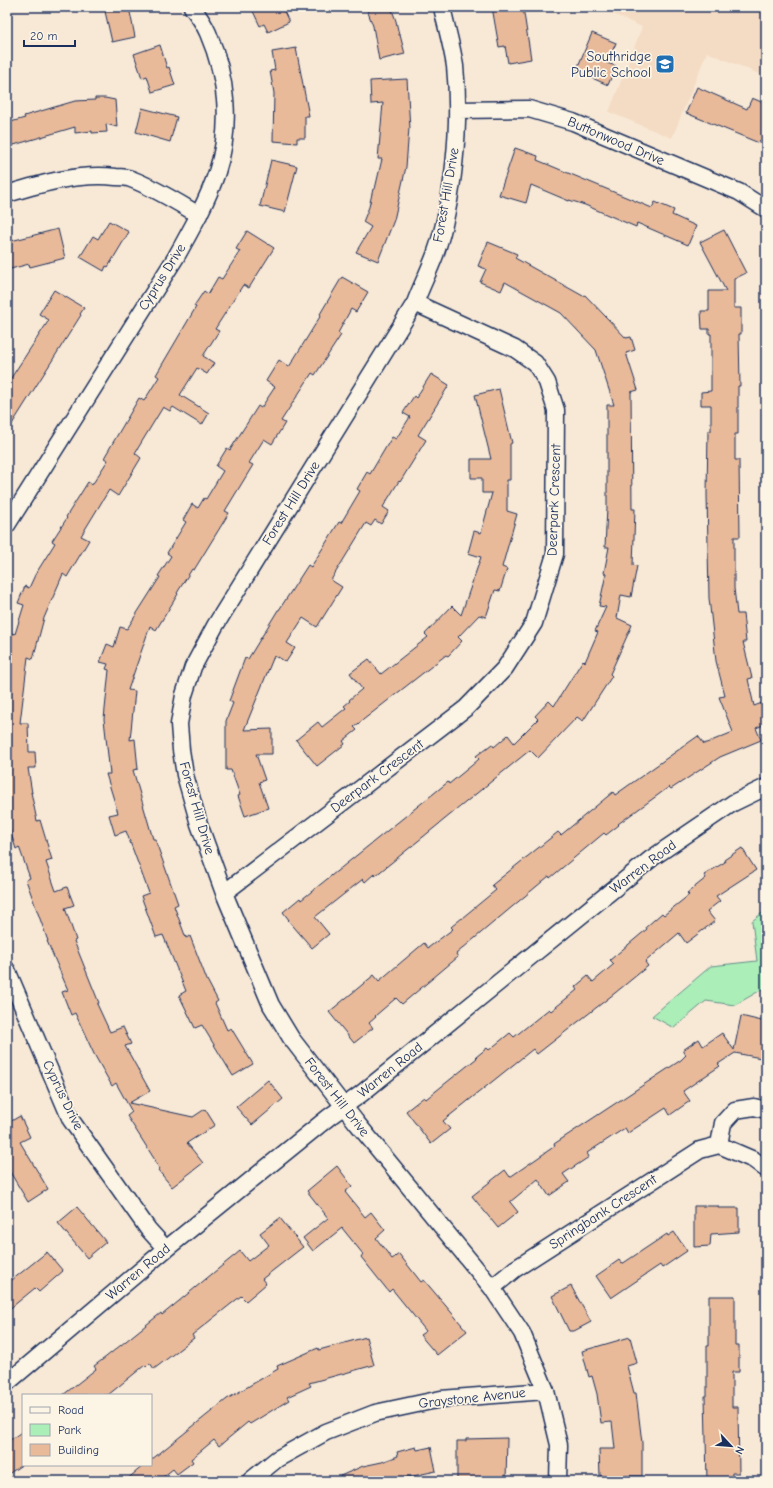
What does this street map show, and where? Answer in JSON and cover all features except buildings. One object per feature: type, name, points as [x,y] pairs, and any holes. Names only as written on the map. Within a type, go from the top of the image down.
[{"type":"street","name":"Cyprus Drive","points":[[7,525],[176,257],[199,215],[217,172],[226,134],[226,98],[220,67],[208,32],[192,7]]},
{"type":"street","name":"Forest Hill Drive","points":[[442,7],[455,65],[457,110],[454,164],[446,213],[435,254],[415,303],[215,626],[193,667],[186,688],[179,724],[181,750],[185,775],[199,824],[224,893],[271,1005],[290,1038],[492,1288],[522,1333],[546,1391],[558,1445],[558,1481]]},
{"type":"street","name":"Buttonwood Drive","points":[[457,110],[529,109],[573,122],[739,192],[766,209]]},
{"type":"street","points":[[7,194],[40,184],[76,177],[102,175],[130,178],[154,189],[199,215]]},
{"type":"street","name":"Deerpark Crescent","points":[[224,893],[466,708],[505,668],[534,623],[555,554],[556,410],[547,382],[535,363],[515,349],[415,303]]},
{"type":"street","name":"Warren Road","points":[[7,1383],[166,1249],[652,858],[733,803],[766,787]]},
{"type":"street","name":"Cyprus Drive","points":[[7,970],[72,1120],[148,1229],[166,1249]]},
{"type":"street","points":[[766,1110],[754,1107],[735,1110],[723,1123],[719,1145],[754,1160],[766,1169]]},
{"type":"street","name":"Springbank Crescent","points":[[492,1288],[515,1269],[700,1150],[719,1145]]},
{"type":"street","name":"Graystone Avenue","points":[[250,1481],[277,1459],[326,1432],[375,1413],[441,1399],[546,1391]]},
{"type":"shaded area","name":"Southridge Public School","points":[[598,7],[766,7],[766,77],[707,52],[672,138],[609,112],[642,27]]},
{"type":"green space","points":[[766,910],[766,987],[735,1005],[706,1001],[674,1028],[652,1016],[711,966],[757,961],[752,921]]},
{"type":"place","name":"Southridge Public School","points":[[665,64]]}]
